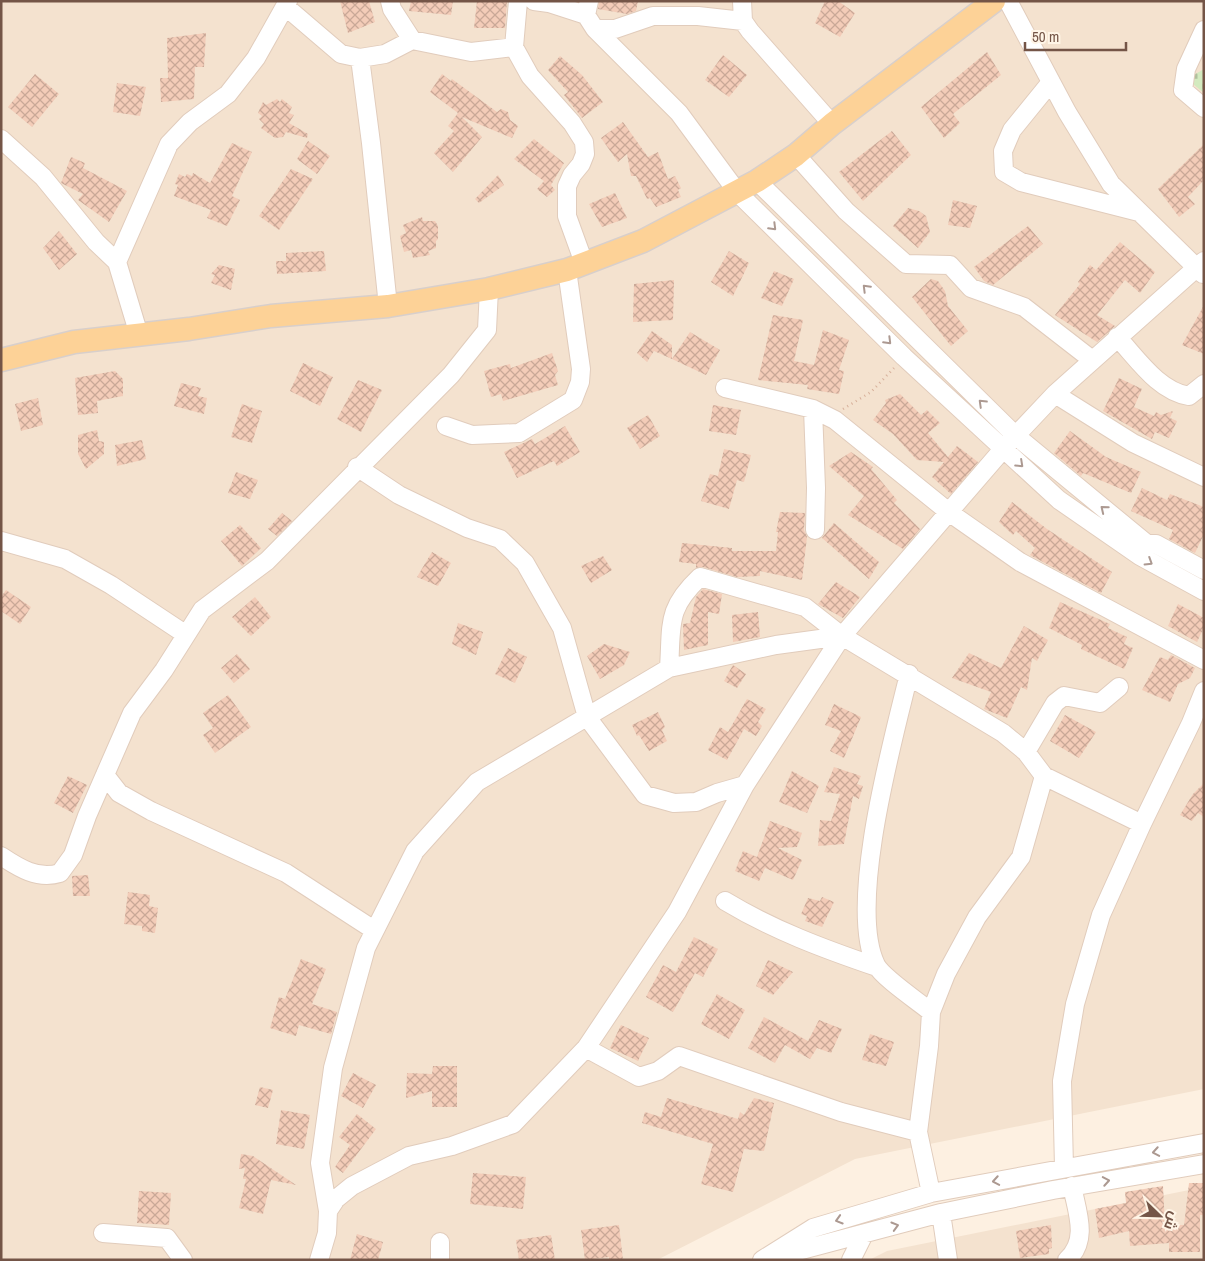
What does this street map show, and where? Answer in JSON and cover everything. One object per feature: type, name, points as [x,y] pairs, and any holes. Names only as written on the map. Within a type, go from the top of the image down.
[{"type":"main road","points":[[1,360],[74,342],[189,329],[271,316],[388,306],[489,289],[576,267],[643,241],[738,193],[757,181],[796,154],[988,4]]},
{"type":"street","points":[[390,1],[392,8],[412,40]]},
{"type":"street","points":[[446,426],[472,435],[519,433],[572,400],[580,382],[576,267],[567,216],[567,186],[572,175],[582,164],[585,154],[584,142],[572,123],[530,76],[514,47],[518,1]]},
{"type":"street","points":[[534,1],[549,3],[590,15],[615,29],[653,16],[698,16],[743,21]]},
{"type":"street","points":[[682,1],[698,16]]},
{"type":"street","points":[[742,1],[743,21],[832,124]]},
{"type":"street","points":[[328,1211],[336,1199],[352,1186],[409,1156],[452,1146],[513,1124],[586,1048],[677,912],[745,785],[842,636],[1010,442],[1055,394],[1117,337],[1201,267],[1111,184],[1051,82],[1008,1]]},
{"type":"street","points":[[117,262],[169,144],[190,122],[228,94],[256,58],[287,4],[341,54],[360,58],[385,54],[412,40],[471,52],[514,47]]},
{"type":"street","points":[[590,15],[679,113],[738,193],[904,357],[1010,442],[1147,544],[1156,544],[1204,570]]},
{"type":"street","points":[[1204,30],[1186,69],[1183,90],[1204,108]]},
{"type":"street","points":[[360,58],[372,143],[388,306]]},
{"type":"street","points":[[1051,82],[1012,130],[1003,152],[1004,172],[1021,182],[1140,212]]},
{"type":"street","points":[[1,139],[43,177],[96,242],[117,262],[139,335]]},
{"type":"street","points":[[796,154],[846,211],[906,264],[950,265],[971,288],[1024,306],[1091,360]]},
{"type":"street","points":[[757,181],[1010,442],[1059,500],[1147,560],[1204,591]]},
{"type":"street","points":[[1,856],[25,870],[41,876],[60,873],[73,855],[132,713],[164,670],[202,610],[267,561],[357,467],[451,375],[487,330],[489,289]]},
{"type":"street","points":[[1117,337],[1161,384],[1179,394],[1189,396],[1204,384]]},
{"type":"street","points":[[725,388],[813,410],[835,420],[950,513],[1020,562],[1204,660]]},
{"type":"street","points":[[1055,394],[1132,443],[1204,478]]},
{"type":"street","points":[[813,410],[816,488],[815,530]]},
{"type":"street","points":[[357,467],[408,499],[468,528],[500,538],[525,563],[562,628],[587,717],[645,795],[674,803],[696,802],[717,793],[745,785]]},
{"type":"street","points":[[1,541],[65,560],[111,585],[186,634]]},
{"type":"street","points":[[669,668],[673,613],[683,594],[700,577],[805,607],[842,636],[909,674],[1003,733],[1026,752],[1044,776],[1142,824]]},
{"type":"street","points":[[319,1260],[327,1233],[328,1211],[320,1163],[333,1068],[366,948],[415,851],[477,782],[669,668],[776,645],[842,636]]},
{"type":"street","points":[[877,966],[866,932],[870,866],[884,778],[909,674]]},
{"type":"street","points":[[1026,752],[1055,703],[1064,696],[1100,703],[1120,687]]},
{"type":"street","points":[[1064,1168],[1062,1082],[1075,1004],[1100,916],[1191,723],[1204,690]]},
{"type":"street","points":[[105,775],[119,793],[151,811],[286,873],[374,930]]},
{"type":"street","points":[[931,1193],[918,1132],[930,1046],[931,1012],[946,974],[977,917],[1021,857],[1044,776]]},
{"type":"street","points":[[725,901],[756,920],[819,947],[877,966],[931,1012]]},
{"type":"street","points":[[586,1048],[640,1077],[658,1071],[679,1056],[841,1112],[918,1132]]},
{"type":"street","points":[[1202,1143],[1204,1164],[1072,1186],[941,1213],[864,1234],[819,1253],[763,1260],[813,1228],[931,1193],[1202,1143]]},
{"type":"street","points":[[1067,1260],[1077,1250],[1080,1231],[1072,1186]]},
{"type":"street","points":[[941,1213],[948,1260]]},
{"type":"street","points":[[103,1233],[167,1238],[183,1260]]},
{"type":"street","points":[[851,1260],[864,1234]]},
{"type":"street","points":[[440,1242],[440,1260]]},
{"type":"path","points":[[835,420],[839,411],[871,392],[904,357]]},
{"type":"shaded area","points":[[1,1],[1204,1],[1204,1089],[855,1159],[657,1260],[1,1260]]},
{"type":"shaded area","points":[[1204,1187],[1204,1260],[869,1260],[887,1251]]},
{"type":"green space","points":[[1204,69],[1204,93],[1187,79]]},
{"type":"building","points":[[340,1],[369,1],[375,22],[348,33]]},
{"type":"building","points":[[411,1],[453,1],[451,15],[409,11]]},
{"type":"building","points":[[477,1],[507,1],[505,28],[474,28]]},
{"type":"building","points":[[599,1],[638,1],[636,11],[627,14],[598,9]]},
{"type":"building","points":[[825,1],[838,1],[855,13],[840,37],[815,23]]},
{"type":"building","points":[[206,33],[204,67],[195,67],[194,99],[161,102],[160,78],[168,78],[167,38]]},
{"type":"building","points":[[987,52],[1001,75],[953,114],[960,123],[944,138],[921,107]]},
{"type":"building","points":[[723,55],[747,75],[729,97],[705,80]]},
{"type":"building","points":[[560,56],[582,75],[603,102],[582,118],[564,95],[568,92],[548,70]]},
{"type":"building","points":[[35,74],[59,94],[32,127],[8,107]]},
{"type":"building","points":[[442,74],[451,81],[452,79],[497,112],[501,109],[508,112],[510,120],[518,126],[512,138],[462,117],[482,137],[453,172],[434,153],[454,131],[448,126],[458,113],[430,92]]},
{"type":"building","points":[[117,83],[146,87],[140,116],[113,112]]},
{"type":"building","points":[[277,99],[280,102],[282,99],[292,107],[289,113],[294,115],[289,123],[308,134],[307,138],[286,132],[283,137],[275,138],[261,128],[264,124],[259,119],[262,116],[258,113],[263,102],[266,105]]},
{"type":"building","points":[[623,122],[648,157],[658,152],[668,179],[675,176],[681,188],[678,190],[681,197],[656,207],[650,198],[647,199],[636,176],[631,176],[627,154],[618,162],[601,138]]},
{"type":"building","points":[[892,131],[911,155],[863,201],[839,172]]},
{"type":"building","points":[[534,139],[564,163],[551,185],[555,190],[547,197],[537,189],[544,181],[514,159]]},
{"type":"building","points":[[308,141],[330,156],[317,174],[297,159]]},
{"type":"building","points":[[232,143],[252,152],[232,196],[240,200],[227,226],[207,218],[211,210],[174,196],[178,185],[175,184],[179,174],[185,177],[187,174],[192,176],[193,173],[210,183]]},
{"type":"building","points":[[1204,144],[1204,180],[1188,197],[1195,204],[1179,217],[1158,189]]},
{"type":"building","points":[[71,157],[85,163],[83,168],[127,191],[109,222],[78,200],[83,194],[61,183]]},
{"type":"building","points":[[291,169],[313,179],[279,230],[259,216]]},
{"type":"building","points":[[498,175],[504,185],[479,203],[475,199]]},
{"type":"building","points":[[615,193],[627,218],[602,227],[589,204]]},
{"type":"building","points":[[953,200],[977,206],[970,228],[948,225]]},
{"type":"building","points":[[908,208],[919,211],[926,216],[930,232],[918,248],[893,226]]},
{"type":"building","points":[[422,217],[423,221],[435,221],[438,226],[438,239],[436,241],[436,248],[428,251],[430,255],[413,258],[411,250],[404,252],[400,236],[406,233],[403,225]]},
{"type":"building","points":[[1028,226],[1043,244],[993,285],[984,281],[974,267]]},
{"type":"building","points":[[59,231],[77,254],[59,270],[43,248]]},
{"type":"building","points":[[1120,242],[1155,272],[1140,293],[1125,280],[1097,315],[1115,326],[1097,342],[1055,315],[1080,284],[1078,282],[1090,265],[1096,270]]},
{"type":"building","points":[[324,251],[326,271],[277,274],[276,261],[286,261],[286,253]]},
{"type":"building","points":[[729,251],[749,263],[733,296],[711,282]]},
{"type":"building","points":[[219,265],[235,269],[231,290],[211,283],[215,275],[211,274]]},
{"type":"building","points":[[774,271],[794,279],[782,306],[761,298]]},
{"type":"building","points":[[931,279],[938,281],[945,291],[948,306],[968,331],[951,346],[912,297]]},
{"type":"building","points":[[674,280],[673,320],[633,322],[634,284]]},
{"type":"building","points":[[1204,305],[1204,354],[1182,345]]},
{"type":"building","points":[[773,315],[803,320],[794,361],[814,365],[823,330],[849,340],[839,370],[844,371],[839,394],[807,389],[808,385],[758,380]]},
{"type":"building","points":[[652,331],[672,345],[672,359],[654,351],[647,362],[637,353]]},
{"type":"building","points":[[690,332],[720,350],[706,375],[672,359]]},
{"type":"building","points":[[552,353],[558,371],[555,375],[558,385],[503,401],[501,394],[491,397],[484,371],[510,364],[511,368]]},
{"type":"building","points":[[303,363],[333,377],[320,406],[290,391]]},
{"type":"building","points":[[115,371],[123,379],[123,396],[97,401],[98,413],[78,415],[75,378]]},
{"type":"building","points":[[1119,378],[1142,389],[1134,407],[1154,416],[1156,412],[1161,415],[1173,411],[1170,418],[1177,421],[1169,438],[1155,432],[1152,439],[1103,411]]},
{"type":"building","points":[[358,380],[382,390],[361,432],[337,419]]},
{"type":"building","points":[[181,383],[201,388],[198,396],[207,398],[204,414],[174,406]]},
{"type":"building","points":[[900,394],[921,415],[927,410],[940,423],[928,433],[948,457],[957,446],[978,462],[951,494],[932,477],[944,462],[917,460],[893,434],[873,420],[886,403],[885,400]]},
{"type":"building","points":[[38,398],[43,425],[21,431],[15,404]]},
{"type":"building","points":[[242,404],[262,411],[252,443],[231,437]]},
{"type":"building","points":[[713,405],[741,410],[736,435],[709,431]]},
{"type":"building","points":[[648,415],[660,436],[640,449],[627,428]]},
{"type":"building","points":[[565,426],[580,452],[557,466],[554,461],[517,478],[504,452],[532,439],[535,444]]},
{"type":"building","points":[[97,430],[99,441],[104,442],[104,454],[86,469],[78,454],[78,435]]},
{"type":"building","points":[[1070,431],[1106,457],[1141,472],[1131,493],[1083,473],[1081,476],[1054,453]]},
{"type":"building","points":[[142,440],[146,459],[117,466],[115,445]]},
{"type":"building","points":[[724,449],[751,455],[744,482],[737,480],[729,509],[701,501],[710,474],[718,476]]},
{"type":"building","points":[[851,452],[873,467],[871,469],[897,500],[894,503],[920,529],[903,549],[848,515],[864,496],[829,466]]},
{"type":"building","points":[[236,472],[258,480],[250,499],[228,493]]},
{"type":"building","points":[[1142,488],[1167,500],[1170,494],[1204,507],[1204,534],[1195,553],[1169,539],[1173,530],[1131,511]]},
{"type":"building","points":[[1012,502],[1047,529],[1112,572],[1101,593],[1030,555],[1035,548],[1016,531],[1013,535],[999,522]]},
{"type":"building","points":[[780,512],[805,513],[804,530],[807,537],[802,580],[760,571],[760,576],[737,577],[703,567],[696,568],[696,564],[679,562],[682,543],[732,548],[732,551],[776,551],[778,532],[776,532]]},
{"type":"building","points":[[282,513],[292,521],[277,536],[268,529]]},
{"type":"building","points":[[834,523],[879,562],[869,579],[822,538]]},
{"type":"building","points":[[240,525],[261,548],[242,566],[221,541]]},
{"type":"building","points":[[432,552],[451,563],[438,586],[417,577]]},
{"type":"building","points":[[603,556],[612,570],[591,583],[581,566]]},
{"type":"building","points":[[836,582],[860,597],[843,618],[818,604]]},
{"type":"building","points":[[703,589],[722,594],[719,614],[708,612],[708,645],[684,650],[683,624],[690,623],[696,597]]},
{"type":"building","points":[[6,590],[31,607],[20,624],[1,611],[1,597]]},
{"type":"building","points":[[255,597],[271,617],[251,636],[232,617]]},
{"type":"building","points":[[1060,602],[1110,624],[1108,628],[1127,637],[1124,644],[1133,648],[1124,669],[1081,649],[1082,645],[1049,628]]},
{"type":"building","points":[[1178,604],[1204,618],[1204,627],[1197,642],[1168,626]]},
{"type":"building","points":[[758,612],[760,637],[733,642],[732,615]]},
{"type":"building","points":[[458,623],[483,632],[476,655],[452,644]]},
{"type":"building","points":[[1024,626],[1048,640],[1037,661],[1032,658],[1027,690],[1021,687],[1007,718],[984,709],[991,692],[952,678],[969,653],[1001,668]]},
{"type":"building","points":[[604,644],[630,652],[624,665],[600,679],[587,656]]},
{"type":"building","points":[[508,648],[527,657],[515,683],[495,674]]},
{"type":"building","points":[[237,654],[250,669],[234,683],[221,668]]},
{"type":"building","points":[[1171,655],[1195,668],[1190,678],[1178,684],[1170,702],[1142,690],[1160,657],[1168,660]]},
{"type":"building","points":[[733,665],[746,674],[737,688],[724,681]]},
{"type":"building","points":[[228,695],[251,727],[215,753],[203,735],[213,728],[203,713]]},
{"type":"building","points":[[747,699],[766,709],[758,722],[762,726],[756,736],[744,729],[727,760],[708,750],[720,727],[728,732]]},
{"type":"building","points":[[834,704],[861,717],[844,758],[830,751],[841,731],[825,725]]},
{"type":"building","points":[[658,712],[665,727],[662,730],[667,741],[649,751],[639,735],[637,736],[632,725]]},
{"type":"building","points":[[1065,715],[1096,732],[1079,758],[1050,741]]},
{"type":"building","points":[[834,767],[861,776],[857,784],[863,786],[859,799],[853,796],[844,844],[818,846],[820,820],[831,821],[840,794],[824,792]]},
{"type":"building","points":[[792,771],[819,786],[807,813],[779,802]]},
{"type":"building","points":[[68,776],[87,785],[73,813],[54,803]]},
{"type":"building","points":[[1204,783],[1204,817],[1198,813],[1192,821],[1180,815],[1193,794]]},
{"type":"building","points":[[770,821],[802,833],[797,847],[778,848],[802,860],[793,880],[765,868],[759,881],[735,871],[743,851],[757,857]]},
{"type":"building","points":[[88,875],[90,896],[73,896],[72,876]]},
{"type":"building","points":[[128,892],[150,895],[149,906],[158,908],[155,933],[142,931],[142,926],[124,924]]},
{"type":"building","points":[[822,897],[834,902],[822,927],[805,921],[807,916],[801,914],[808,898],[820,901]]},
{"type":"building","points":[[694,937],[718,949],[703,977],[695,973],[673,1012],[646,997],[663,965],[676,972]]},
{"type":"building","points":[[301,959],[326,969],[312,1004],[337,1012],[331,1034],[299,1025],[296,1036],[270,1028],[279,997],[285,999]]},
{"type":"building","points":[[768,960],[793,972],[773,995],[756,986]]},
{"type":"building","points":[[717,994],[745,1010],[729,1039],[701,1024]]},
{"type":"building","points":[[764,1017],[808,1041],[819,1020],[842,1029],[831,1053],[817,1048],[810,1059],[785,1045],[775,1063],[748,1048]]},
{"type":"building","points":[[621,1025],[649,1038],[638,1061],[610,1048]]},
{"type":"building","points":[[870,1034],[894,1042],[886,1066],[862,1060]]},
{"type":"building","points":[[433,1066],[457,1066],[457,1107],[432,1107],[432,1091],[406,1098],[407,1073],[432,1074]]},
{"type":"building","points":[[353,1073],[376,1085],[363,1108],[341,1096]]},
{"type":"building","points":[[260,1087],[273,1090],[268,1108],[255,1105]]},
{"type":"building","points":[[667,1098],[738,1119],[740,1112],[744,1115],[754,1098],[774,1103],[764,1151],[744,1149],[733,1192],[701,1184],[713,1144],[642,1123],[645,1112],[661,1117]]},
{"type":"building","points":[[281,1110],[310,1115],[304,1149],[276,1144]]},
{"type":"building","points":[[357,1114],[376,1129],[343,1173],[335,1167],[350,1145],[339,1137]]},
{"type":"building","points":[[241,1154],[253,1156],[296,1185],[271,1180],[263,1214],[239,1208],[246,1179],[243,1179],[245,1168],[239,1169]]},
{"type":"building","points":[[473,1173],[526,1177],[523,1209],[470,1204]]},
{"type":"building","points":[[1189,1183],[1204,1183],[1204,1215],[1200,1215],[1200,1252],[1169,1252],[1169,1243],[1130,1246],[1129,1231],[1099,1238],[1095,1209],[1126,1203],[1125,1192],[1163,1186],[1165,1225],[1184,1225]]},
{"type":"building","points":[[139,1191],[171,1193],[169,1225],[137,1223]]},
{"type":"building","points":[[619,1225],[623,1260],[609,1260],[609,1257],[585,1260],[581,1230]]},
{"type":"building","points":[[1051,1225],[1052,1248],[1049,1249],[1049,1254],[1020,1258],[1016,1231]]},
{"type":"building","points":[[357,1234],[383,1242],[378,1260],[350,1260]]},
{"type":"building","points":[[551,1235],[555,1260],[519,1260],[516,1240]]}]
